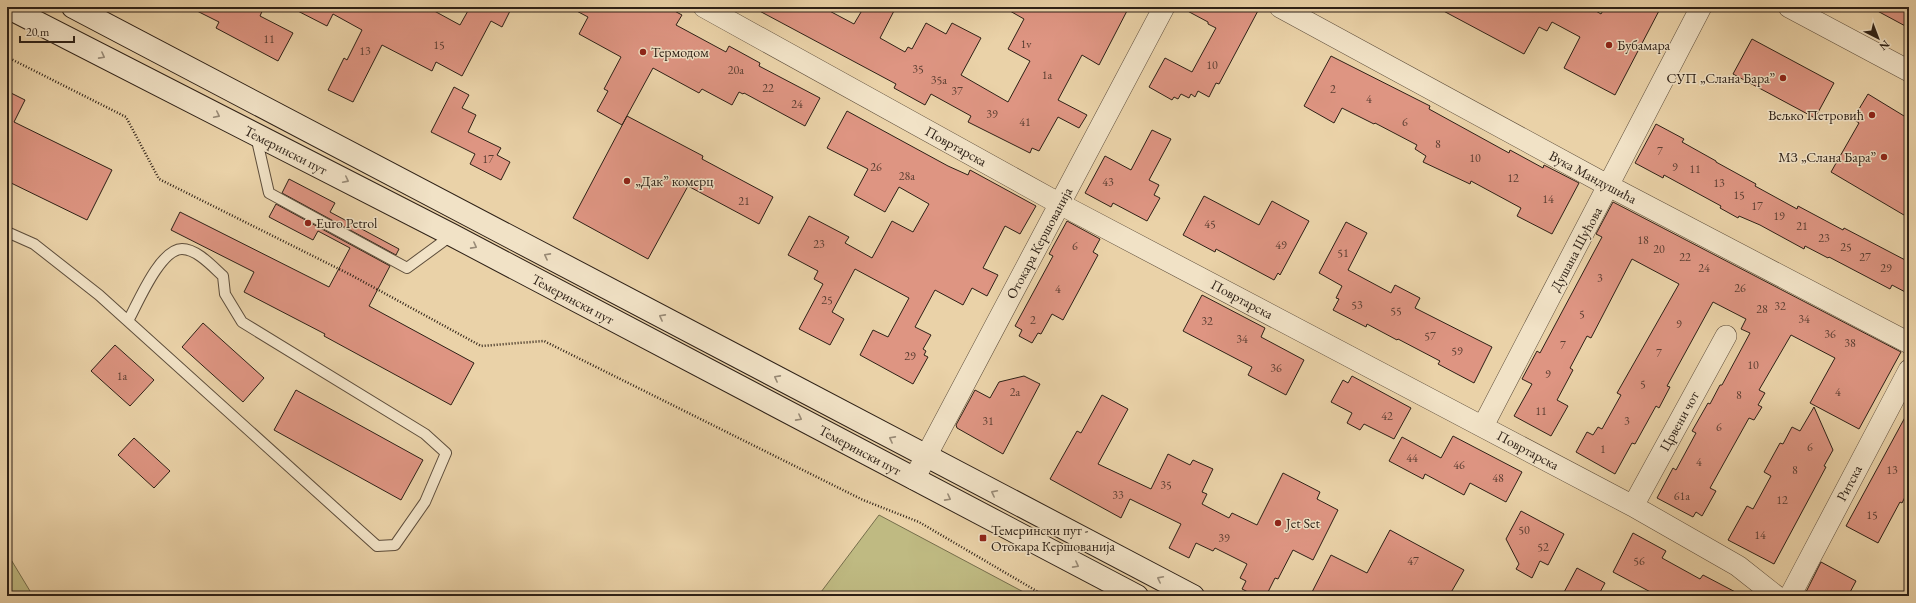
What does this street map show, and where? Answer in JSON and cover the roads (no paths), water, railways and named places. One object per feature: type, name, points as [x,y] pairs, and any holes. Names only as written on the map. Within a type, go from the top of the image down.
[{"type":"main road","name":"Темерински пут","points":[[7,7],[452,235],[1137,596]]},
{"type":"main road","name":"Темерински пут","points":[[73,7],[926,457],[1193,596]]},
{"type":"street","name":"Повртарска","points":[[704,7],[1060,204],[1633,506],[1738,566],[1776,596]]},
{"type":"street","name":"Отокара Кершованија","points":[[914,479],[1164,7]]},
{"type":"street","name":"Вука Мандушића","points":[[1280,7],[1609,186],[1909,343]]},
{"type":"street","name":"Душана Шућова","points":[[1483,426],[1701,7]]},
{"type":"street","points":[[1789,7],[1909,71]]},
{"type":"street","name":"Црвени чот","points":[[1633,506],[1726,336]]},
{"type":"street","name":"Ритска","points":[[1790,596],[1909,370]]},
{"type":"lane","points":[[255,134],[269,193],[407,268],[452,235]]},
{"type":"lane","points":[[7,232],[34,244],[99,295],[377,546],[395,545],[425,502],[446,453],[425,434],[242,322],[225,294],[223,276],[203,257],[184,249],[175,250],[159,264],[128,321]]},
{"type":"place","name":"Бубамара","points":[[1609,45]]},
{"type":"place","name":"Термодом","points":[[643,52]]},
{"type":"place","name":"СУП „Слана Бара”","points":[[1783,78]]},
{"type":"place","name":"Вељко Петровић","points":[[1872,115]]},
{"type":"place","name":"МЗ „Слана Бара”","points":[[1884,157]]},
{"type":"place","name":"„Дак” комерц","points":[[627,181]]},
{"type":"place","name":"Euro Petrol","points":[[308,223]]},
{"type":"place","name":"Jet Set","points":[[1278,523]]},
{"type":"place","name":"Темерински пут - Отокара Кершованија","points":[[983,538]]}]
